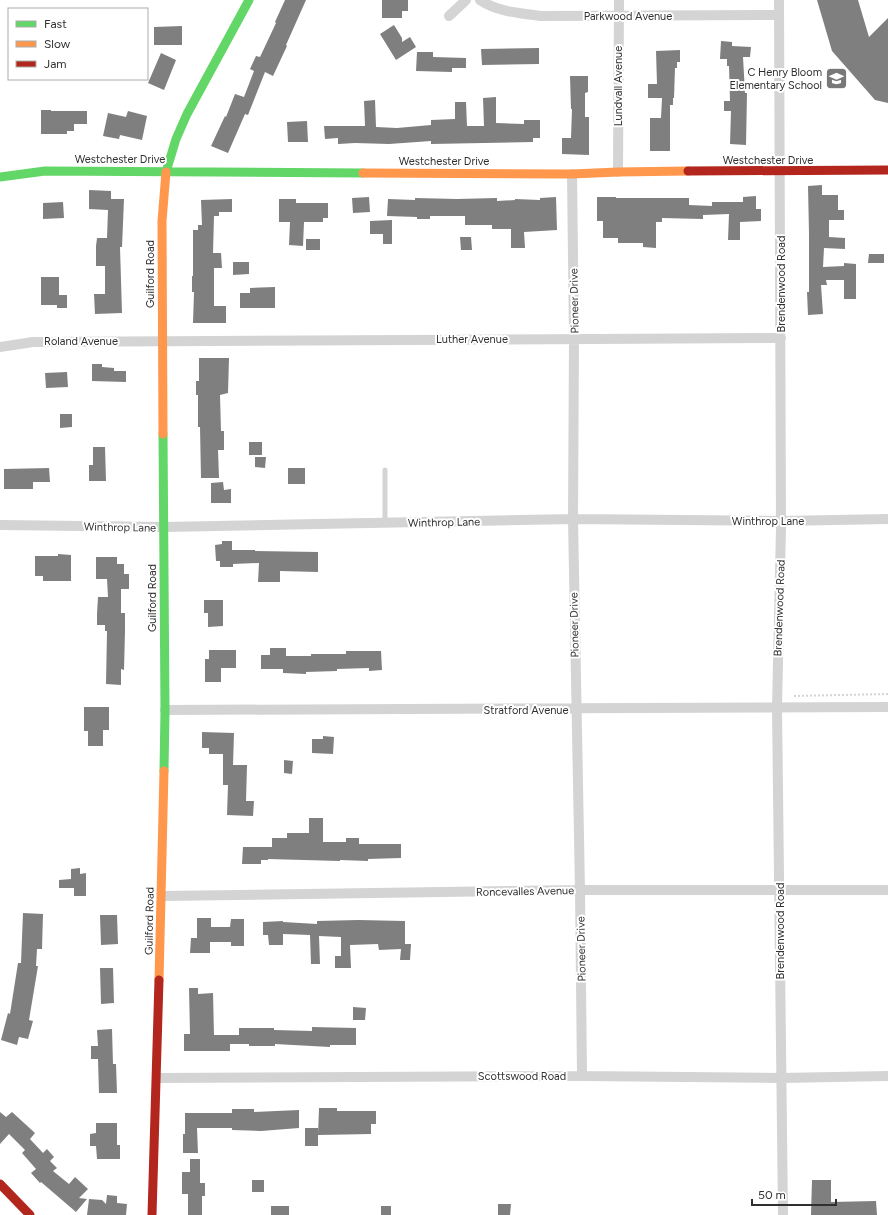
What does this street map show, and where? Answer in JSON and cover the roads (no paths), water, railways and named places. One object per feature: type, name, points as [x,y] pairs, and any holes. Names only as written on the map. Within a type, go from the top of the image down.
[{"type":"street","name":"Guilford Road","points":[[152,1215],[162,896],[165,710],[162,221],[166,171],[176,139],[187,114],[249,0]]},
{"type":"street","points":[[449,16],[466,0]]},
{"type":"street","name":"Parkwood Avenue","points":[[480,0],[488,6],[502,10],[541,16],[619,17],[778,15]]},
{"type":"street","name":"Lundvall Avenue","points":[[618,172],[619,0]]},
{"type":"street","name":"Brendenwood Road","points":[[779,0],[781,521],[777,707],[780,1078],[783,1215]]},
{"type":"street","name":"Westchester Drive","points":[[0,177],[45,171],[572,174],[618,172],[888,170]]},
{"type":"street","name":"Pioneer Drive","points":[[572,174],[574,338],[573,519],[582,1076]]},
{"type":"street","name":"Luther Avenue","points":[[162,341],[781,338]]},
{"type":"street","name":"Roland Avenue","points":[[0,347],[33,342],[162,341]]},
{"type":"street","name":"Winthrop Lane","points":[[0,525],[164,527],[573,519],[781,521],[888,519]]},
{"type":"street","name":"Stratford Avenue","points":[[165,710],[576,710],[777,707],[888,708]]},
{"type":"street","name":"Roncevalles Avenue","points":[[162,896],[580,890],[888,890]]},
{"type":"street","name":"Scottswood Road","points":[[157,1078],[582,1076],[780,1078],[888,1076]]},
{"type":"street","points":[[0,1184],[26,1214]]},
{"type":"lane","points":[[385,470],[385,523]]},
{"type":"place","name":"C Henry Bloom Elementary School","points":[[837,78]]}]
